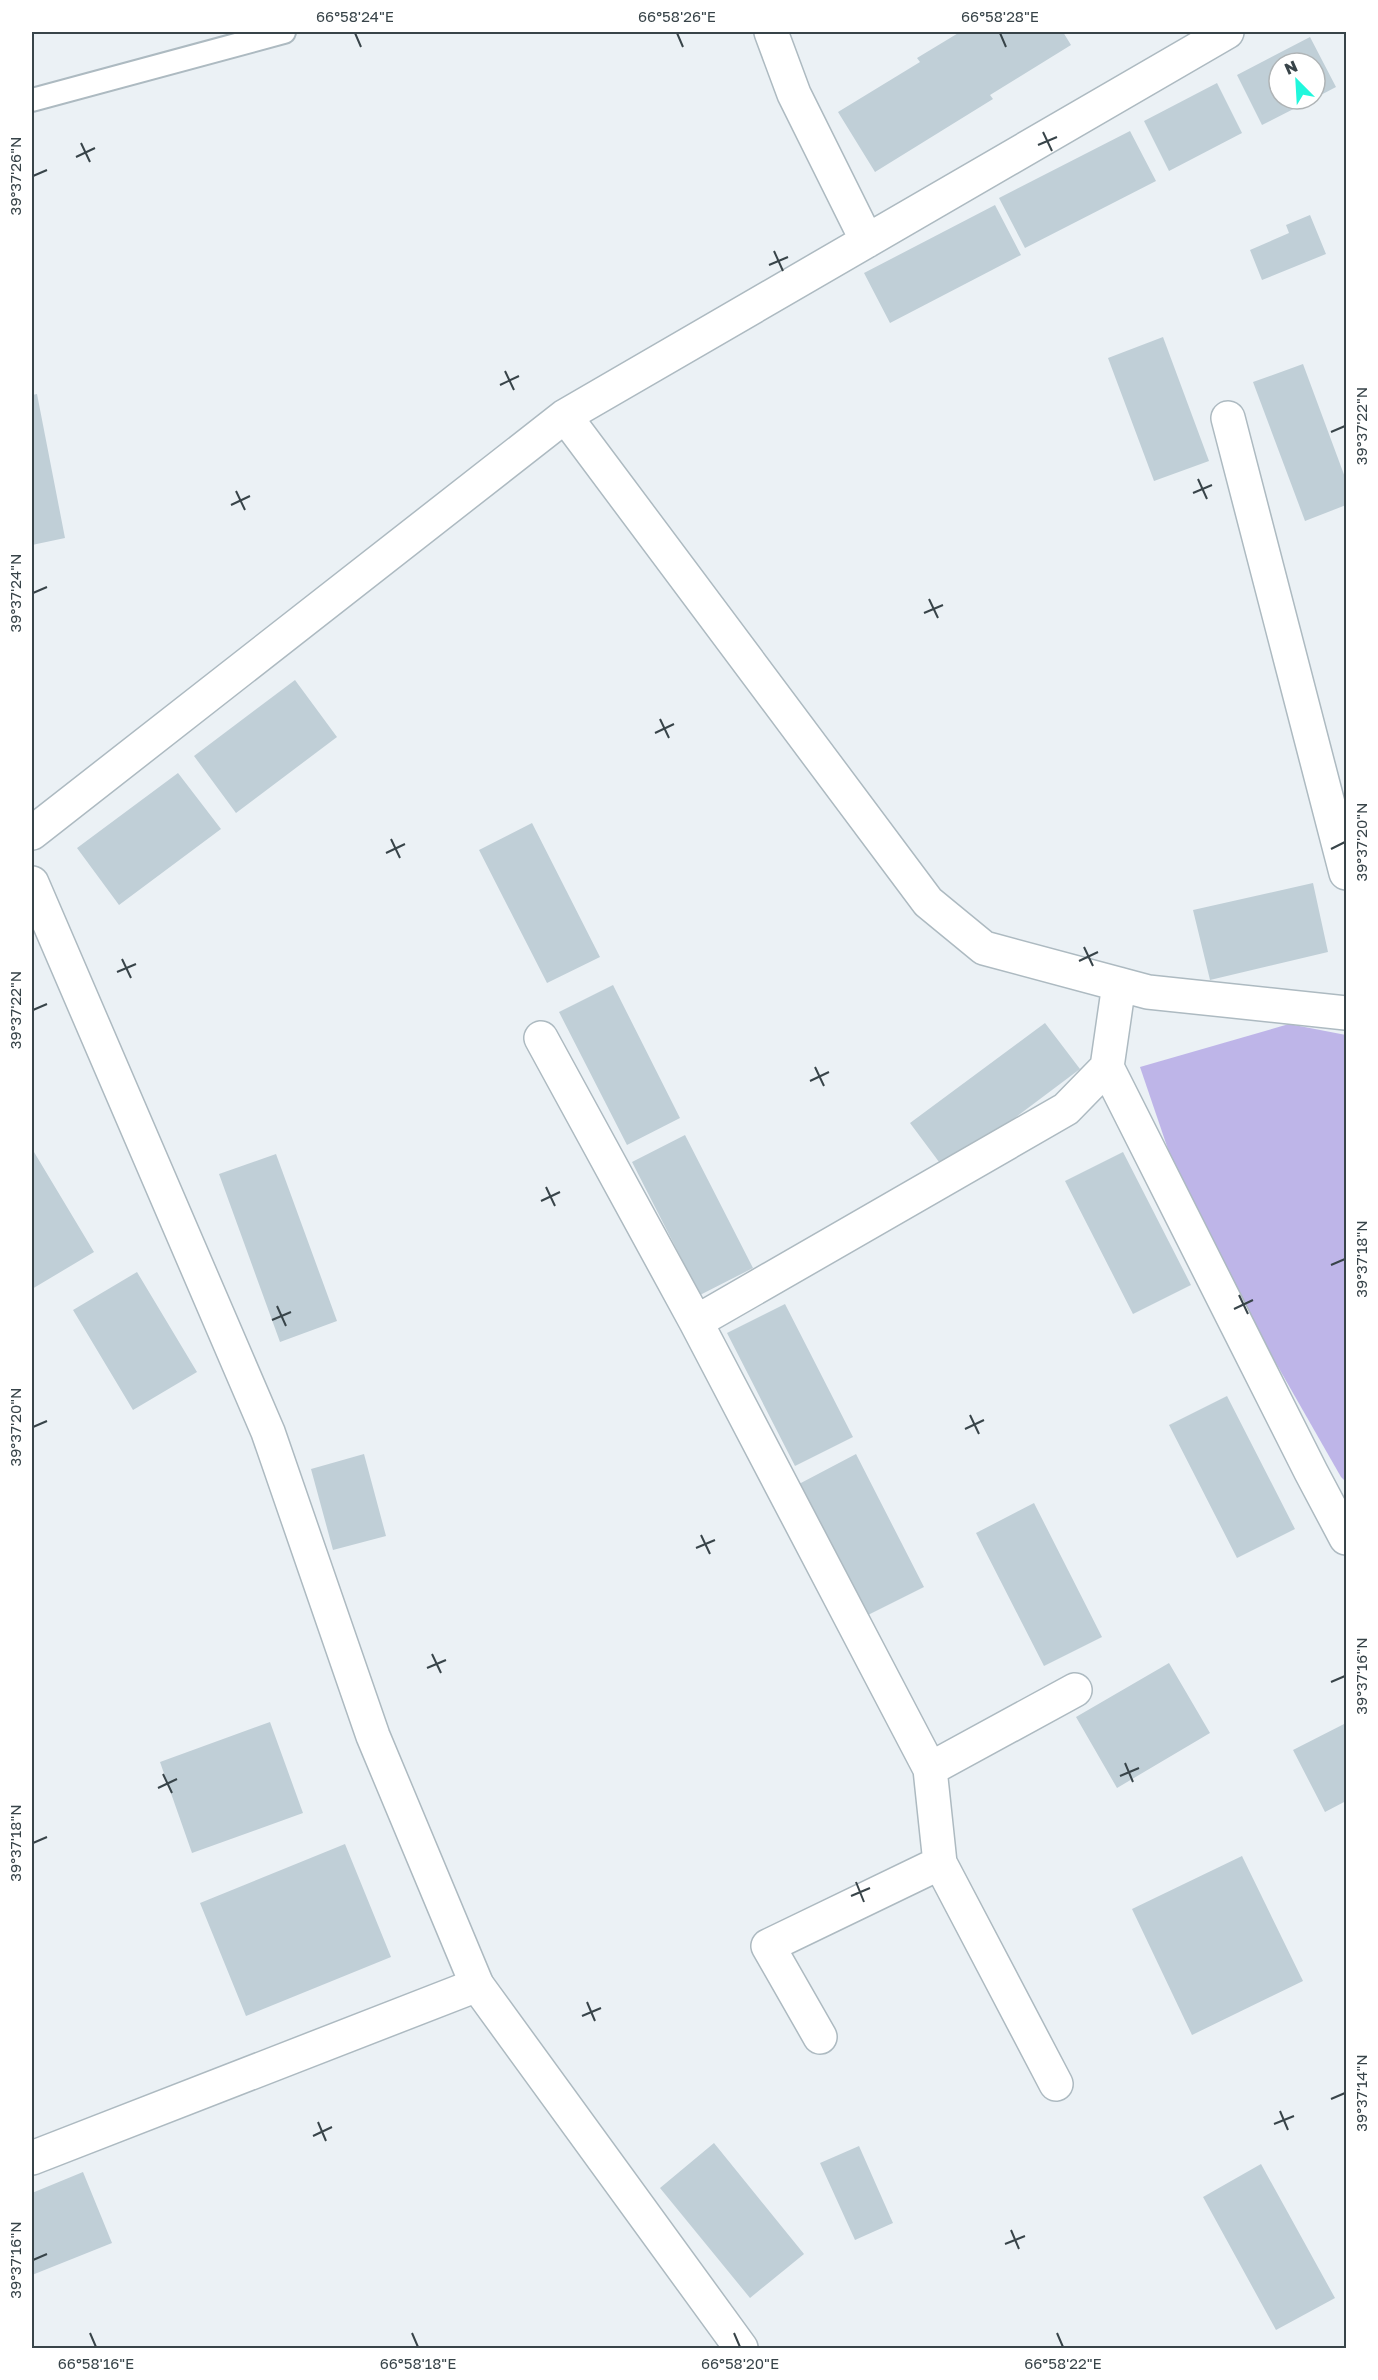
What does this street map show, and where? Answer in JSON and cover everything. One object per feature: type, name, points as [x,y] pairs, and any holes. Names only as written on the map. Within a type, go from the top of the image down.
[{"type":"street","points":[[771,32],[794,94],[867,241]]},
{"type":"street","points":[[32,833],[565,416],[1227,32]]},
{"type":"street","points":[[565,416],[928,902],[984,948],[1148,992],[1347,1013]]},
{"type":"street","points":[[1228,418],[1347,873]]},
{"type":"street","points":[[32,883],[268,1432],[373,1736],[477,1985],[741,2349]]},
{"type":"street","points":[[1119,984],[1107,1066],[1311,1472],[1347,1538]]},
{"type":"street","points":[[541,1038],[696,1322],[930,1770],[940,1863],[1056,2084]]},
{"type":"street","points":[[696,1322],[1066,1109],[1107,1066]]},
{"type":"street","points":[[930,1770],[1075,1690]]},
{"type":"street","points":[[820,2037],[768,1946],[940,1863]]},
{"type":"street","points":[[32,2158],[477,1985]]},
{"type":"lane","points":[[32,100],[284,32]]},
{"type":"shaded area","points":[[1289,1024],[1346,1035],[1346,1482],[1341,1477],[1189,1211],[1140,1067]]},
{"type":"building","points":[[960,32],[1063,32],[1071,45],[990,95],[993,99],[875,172],[838,112],[920,62],[917,58]]},
{"type":"building","points":[[1310,37],[1317,51],[1283,51]]},
{"type":"building","points":[[1267,59],[1267,111],[1289,111],[1262,125],[1237,75]]},
{"type":"building","points":[[1327,70],[1336,87],[1327,92]]},
{"type":"building","points":[[1217,83],[1242,133],[1169,171],[1144,121]]},
{"type":"building","points":[[1130,131],[1156,181],[1025,248],[999,198]]},
{"type":"building","points":[[995,205],[1021,255],[890,323],[864,273]]},
{"type":"building","points":[[1310,215],[1326,254],[1262,280],[1250,250],[1289,233],[1286,225]]},
{"type":"building","points":[[1163,337],[1209,461],[1154,481],[1108,358]]},
{"type":"building","points":[[1303,364],[1346,480],[1346,505],[1305,521],[1253,382]]},
{"type":"building","points":[[37,394],[65,538],[32,545],[32,395]]},
{"type":"building","points":[[295,680],[337,737],[236,813],[194,756]]},
{"type":"building","points":[[178,773],[221,829],[119,905],[77,848]]},
{"type":"building","points":[[532,823],[600,957],[547,983],[479,850]]},
{"type":"building","points":[[1313,883],[1328,952],[1210,980],[1193,910]]},
{"type":"building","points":[[613,985],[680,1118],[627,1145],[559,1012]]},
{"type":"building","points":[[1045,1023],[1080,1069],[945,1170],[910,1123]]},
{"type":"building","points":[[685,1135],[753,1268],[700,1295],[632,1162]]},
{"type":"building","points":[[34,1152],[94,1252],[32,1289],[32,1153]]},
{"type":"building","points":[[1123,1152],[1191,1285],[1133,1314],[1065,1181]]},
{"type":"building","points":[[276,1154],[337,1321],[280,1342],[219,1174]]},
{"type":"building","points":[[137,1272],[197,1372],[133,1410],[73,1310]]},
{"type":"building","points":[[785,1304],[853,1437],[795,1466],[727,1333]]},
{"type":"building","points":[[1227,1396],[1295,1529],[1237,1558],[1169,1425]]},
{"type":"building","points":[[364,1454],[386,1536],[333,1550],[311,1469]]},
{"type":"building","points":[[856,1454],[924,1587],[866,1616],[799,1484]]},
{"type":"building","points":[[1034,1503],[1102,1637],[1044,1666],[976,1533]]},
{"type":"building","points":[[1169,1663],[1210,1733],[1117,1788],[1076,1717]]},
{"type":"building","points":[[270,1722],[303,1813],[192,1853],[160,1762]]},
{"type":"building","points":[[1346,1723],[1346,1801],[1325,1812],[1293,1750]]},
{"type":"building","points":[[345,1844],[391,1957],[246,2016],[200,1903]]},
{"type":"building","points":[[1242,1856],[1303,1981],[1192,2035],[1132,1909]]},
{"type":"building","points":[[714,2143],[804,2254],[750,2298],[660,2188]]},
{"type":"building","points":[[859,2146],[893,2223],[855,2240],[820,2163]]},
{"type":"building","points":[[1261,2164],[1335,2298],[1276,2330],[1203,2197]]},
{"type":"building","points":[[83,2172],[112,2243],[32,2275],[32,2193]]}]
